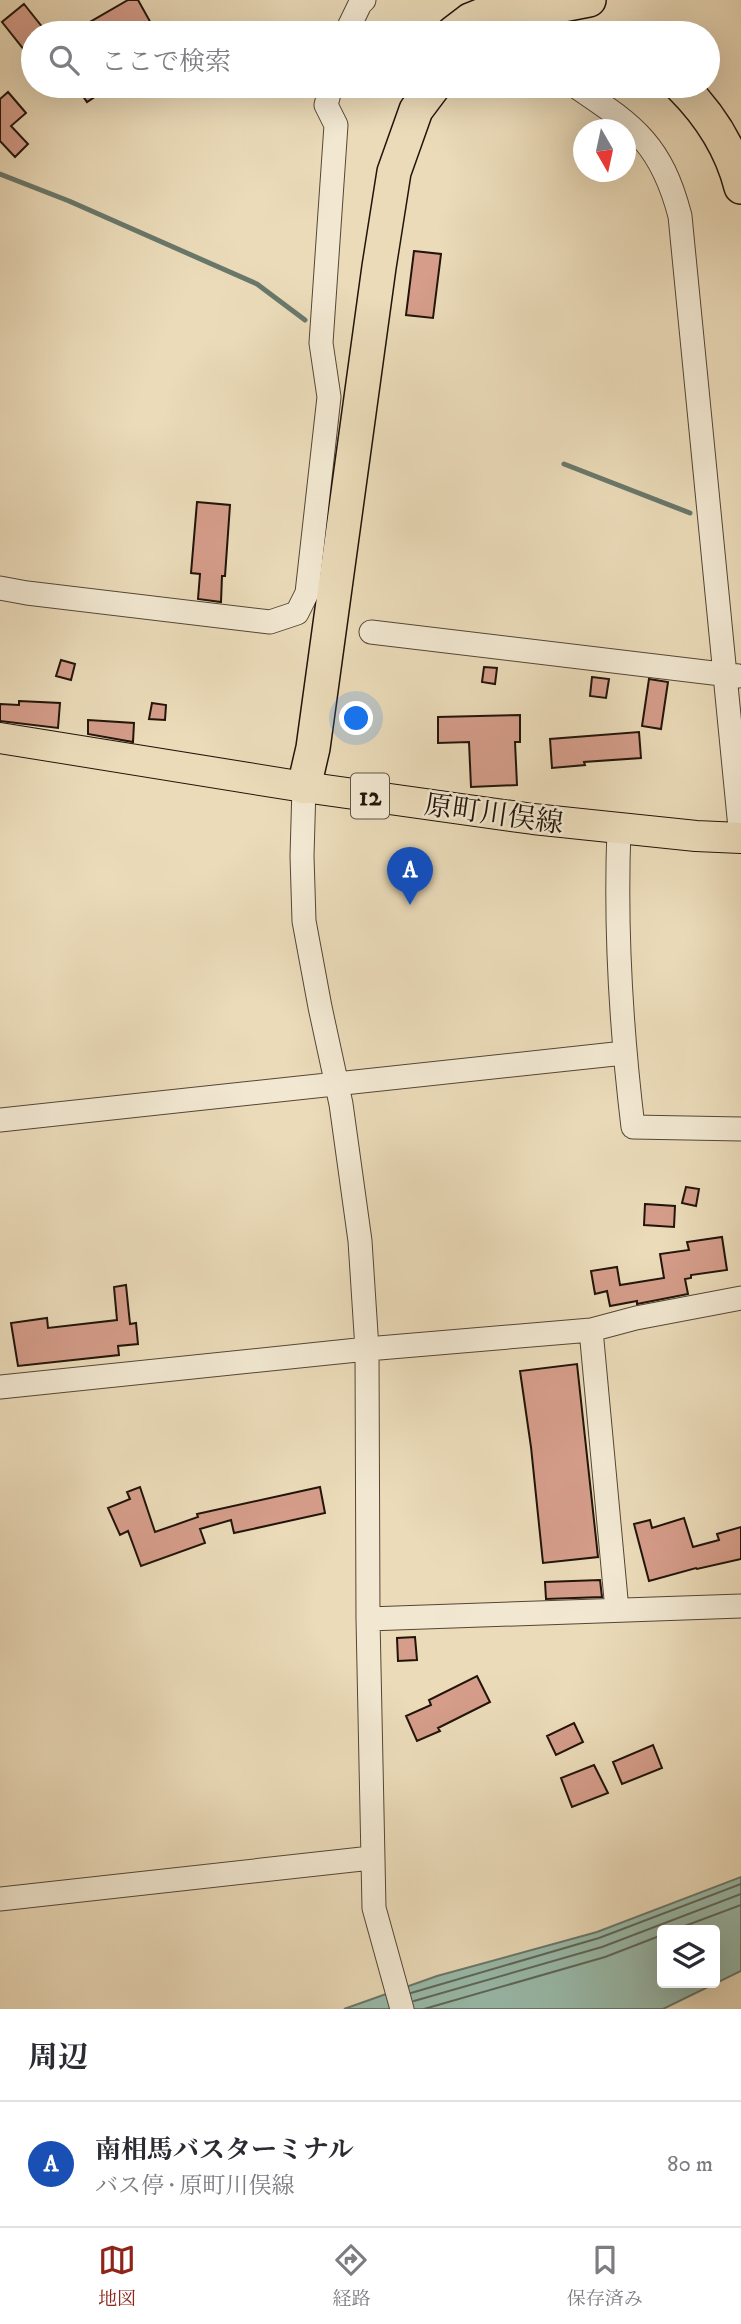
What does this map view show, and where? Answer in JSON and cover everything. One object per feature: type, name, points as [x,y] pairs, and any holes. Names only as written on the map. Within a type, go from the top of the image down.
[{"type":"highway","points":[[454,21],[480,0]]},
{"type":"highway","points":[[469,21],[524,0]]},
{"type":"highway","points":[[510,21],[534,12],[589,0]]},
{"type":"highway","points":[[304,787],[300,746],[378,160],[404,98]]},
{"type":"highway","points":[[304,787],[313,748],[394,173],[416,110],[425,98]]},
{"type":"highway","points":[[692,98],[724,141],[741,187]]},
{"type":"main road","name":"原町川俣線","points":[[0,738],[304,787],[619,829],[741,838]]},
{"type":"street","points":[[352,21],[364,0]]},
{"type":"street","points":[[0,587],[27,593],[270,622],[297,614],[307,593],[329,397],[321,343],[336,125],[326,105],[328,98]]},
{"type":"street","points":[[592,98],[639,132],[658,157],[673,187],[680,216],[733,675],[741,838]]},
{"type":"street","points":[[371,632],[733,675]]},
{"type":"street","points":[[304,787],[304,921],[337,1085],[360,1241],[367,1349],[368,1619],[374,1908],[402,2009]]},
{"type":"street","points":[[619,829],[616,893],[624,1054],[633,1126],[741,1129]]},
{"type":"street","points":[[0,1120],[624,1054]]},
{"type":"street","points":[[0,1387],[367,1349],[592,1330],[636,1318],[741,1298]]},
{"type":"street","points":[[592,1330],[617,1610]]},
{"type":"street","points":[[368,1619],[741,1606]]},
{"type":"street","points":[[0,1899],[371,1858]]},
{"type":"water","points":[[741,1877],[741,1971],[720,1981],[720,1925],[657,1925],[657,1988],[706,1988],[663,2009],[344,2009],[437,1976],[597,1932]]},
{"type":"building","points":[[128,0],[138,0],[150,21],[92,21]]},
{"type":"building","points":[[24,4],[37,21],[21,21],[21,46],[2,22]]},
{"type":"building","points":[[8,92],[26,113],[11,126],[28,144],[15,157],[0,141],[0,99]]},
{"type":"building","points":[[414,251],[441,254],[433,318],[406,315]]},
{"type":"building","points":[[197,502],[230,505],[221,602],[198,599],[200,574],[191,573]]},
{"type":"building","points":[[61,660],[75,664],[71,680],[56,676]]},
{"type":"building","points":[[484,667],[497,668],[495,684],[482,682]]},
{"type":"building","points":[[592,677],[609,679],[606,698],[590,696]]},
{"type":"building","points":[[649,679],[668,682],[661,729],[642,726]]},
{"type":"building","points":[[19,701],[60,703],[58,728],[0,721],[0,704],[19,705]]},
{"type":"building","points":[[152,703],[166,705],[165,720],[149,719]]},
{"type":"building","points":[[520,715],[520,742],[515,742],[517,785],[471,787],[469,742],[438,743],[438,717]]},
{"type":"building","points":[[88,720],[134,723],[133,742],[88,734]]},
{"type":"building","points":[[639,732],[641,758],[584,762],[585,765],[552,768],[550,739]]},
{"type":"building","points":[[686,1187],[699,1189],[696,1206],[682,1203]]},
{"type":"building","points":[[645,1204],[675,1206],[674,1227],[644,1225]]},
{"type":"building","points":[[722,1237],[727,1270],[691,1275],[691,1278],[685,1279],[688,1294],[637,1304],[637,1301],[610,1306],[607,1291],[595,1294],[591,1271],[617,1267],[620,1285],[664,1278],[660,1254],[689,1250],[687,1242]]},
{"type":"building","points":[[126,1285],[130,1324],[136,1323],[138,1344],[118,1346],[119,1355],[18,1366],[11,1323],[47,1318],[48,1328],[117,1320],[114,1287]]},
{"type":"building","points":[[577,1364],[598,1557],[543,1563],[520,1371]]},
{"type":"building","points":[[140,1487],[155,1532],[198,1517],[197,1514],[320,1487],[325,1513],[234,1533],[231,1520],[200,1529],[205,1543],[141,1566],[128,1531],[120,1535],[108,1508],[130,1499],[127,1492]]},
{"type":"building","points":[[684,1518],[693,1547],[719,1540],[717,1534],[741,1527],[741,1559],[649,1581],[634,1524],[650,1520],[652,1528]]},
{"type":"building","points":[[600,1580],[602,1597],[546,1599],[545,1582]]},
{"type":"building","points":[[415,1637],[417,1660],[398,1661],[397,1638]]},
{"type":"building","points":[[477,1676],[490,1702],[417,1741],[406,1716],[431,1705],[429,1700]]},
{"type":"building","points":[[574,1723],[583,1742],[556,1755],[547,1736]]},
{"type":"building","points":[[653,1745],[662,1768],[622,1784],[613,1762]]},
{"type":"building","points":[[594,1765],[608,1793],[572,1807],[561,1778]]},
{"type":"waterway","points":[[0,174],[69,201],[257,284],[305,320]]},
{"type":"waterway","points":[[564,464],[690,513]]},
{"type":"place","name":"南相馬バスターミナル","points":[[410,905]]}]
